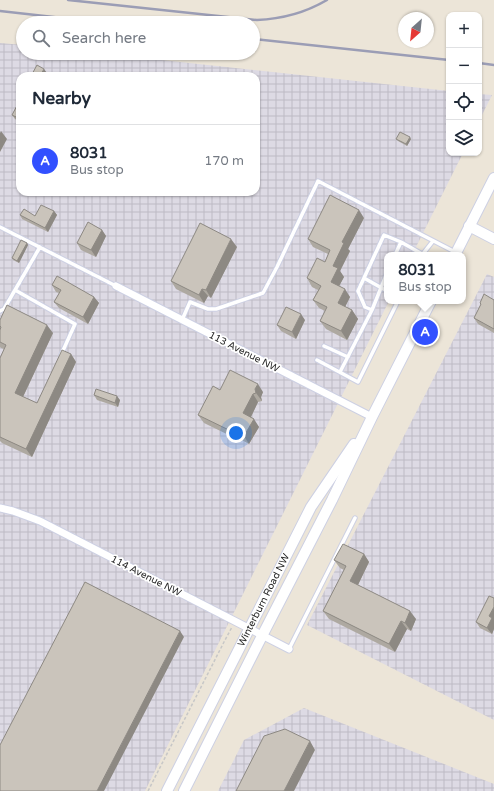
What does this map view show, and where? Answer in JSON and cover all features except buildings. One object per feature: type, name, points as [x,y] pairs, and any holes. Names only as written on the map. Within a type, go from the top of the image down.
[{"type":"main road","points":[[456,252],[494,178]]},
{"type":"main road","points":[[469,226],[494,239]]},
{"type":"main road","name":"Winterburn Road NW","points":[[184,791],[429,304]]},
{"type":"main road","name":"Winterburn Road NW","points":[[167,791],[311,507],[372,417]]},
{"type":"street","name":"113 Avenue NW","points":[[116,286],[372,417]]},
{"type":"street","name":"114 Avenue NW","points":[[0,508],[13,511],[40,522],[290,650]]},
{"type":"lane","points":[[182,320],[190,302],[208,309],[216,309],[263,293],[318,181],[434,240],[452,252]]},
{"type":"lane","points":[[0,227],[116,286]]},
{"type":"lane","points":[[372,310],[364,307],[358,290],[384,235],[401,242],[418,252]]},
{"type":"lane","points":[[424,252],[434,240]]},
{"type":"lane","points":[[396,252],[401,242]]},
{"type":"lane","points":[[0,311],[4,309],[40,247]]},
{"type":"lane","points":[[364,278],[384,290]]},
{"type":"lane","points":[[340,372],[372,310],[384,279]]},
{"type":"lane","points":[[15,290],[75,324],[59,358]]},
{"type":"lane","points":[[317,360],[358,382],[397,304]]},
{"type":"lane","points":[[324,346],[348,357]]},
{"type":"lane","points":[[290,650],[355,518]]},
{"type":"path","points":[[148,791],[235,622]]},
{"type":"shaded area","points":[[0,43],[16,44],[16,60],[162,60],[446,91],[446,156],[462,156],[414,252],[384,252],[384,304],[388,304],[145,791],[0,791]]},
{"type":"shaded area","points":[[482,94],[492,95],[482,115]]},
{"type":"shaded area","points":[[487,274],[494,277],[494,720],[307,625]]},
{"type":"shaded area","points":[[304,708],[494,784],[494,791],[218,791],[244,740]]},
{"type":"railway","points":[[68,0],[219,16]]},
{"type":"railway","points":[[260,20],[293,14],[319,5],[327,0]]},
{"type":"railway","points":[[0,11],[45,16]]},
{"type":"railway","points":[[260,40],[446,60]]},
{"type":"railway","points":[[482,63],[494,65]]},
{"type":"place","name":"8031","points":[[425,332]]}]
